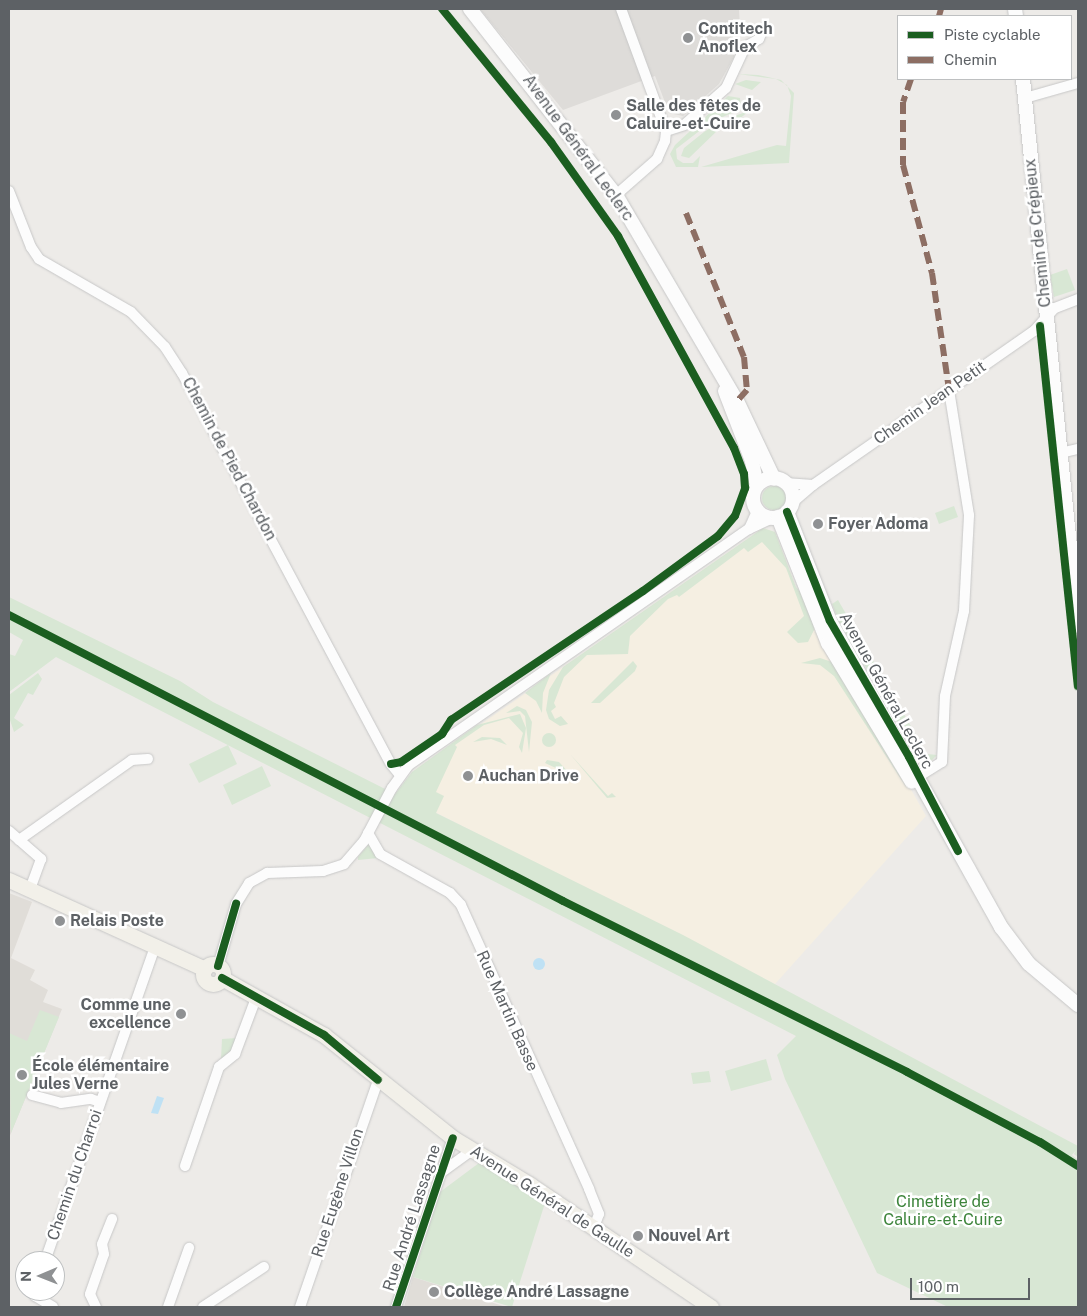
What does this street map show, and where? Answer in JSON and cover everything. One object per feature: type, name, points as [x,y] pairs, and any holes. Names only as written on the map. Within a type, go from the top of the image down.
[{"type":"main road","name":"Avenue Général Leclerc","points":[[470,9],[616,194],[720,374],[779,481]]},
{"type":"main road","name":"Chemin de Crépieux","points":[[1023,80],[1060,453],[1076,581],[1078,626]]},
{"type":"main road","name":"Avenue Général Leclerc","points":[[720,374],[758,486]]},
{"type":"main road","points":[[779,481],[792,493],[782,513],[757,511],[753,500],[758,486],[779,481]]},
{"type":"main road","name":"Avenue Général Leclerc","points":[[782,513],[830,621],[915,779],[1001,927],[1023,958],[1078,1004]]},
{"type":"main road","name":"Avenue Général de Gaulle","points":[[9,881],[155,947],[215,971],[256,998],[324,1036],[453,1138],[594,1227],[711,1307]]},
{"type":"street","points":[[616,194],[657,159],[666,141],[666,131],[621,9]]},
{"type":"street","points":[[666,131],[684,125],[726,88],[744,47],[759,39],[763,29]]},
{"type":"street","points":[[1025,98],[1078,83]]},
{"type":"street","name":"Chemin de Pied Chardon","points":[[9,191],[31,247],[39,259],[131,312],[146,325],[178,366],[390,764],[400,775]]},
{"type":"street","name":"Chemin Jean Petit","points":[[215,971],[236,904],[249,883],[274,872],[323,871],[338,867],[355,854],[392,788],[409,765],[749,529],[782,513],[813,485],[1046,320],[1055,308],[1078,299]]},
{"type":"street","points":[[915,779],[942,762],[945,696],[964,610],[969,515],[949,390]]},
{"type":"street","points":[[1060,453],[1078,449]]},
{"type":"street","points":[[779,481],[813,485]]},
{"type":"street","points":[[749,529],[757,511]]},
{"type":"street","points":[[19,840],[132,760],[148,759]]},
{"type":"street","points":[[9,831],[41,860],[30,890]]},
{"type":"street","name":"Rue Martin Basse","points":[[368,833],[380,854],[450,892],[461,905],[589,1189],[599,1214],[594,1227]]},
{"type":"street","name":"Chemin du Charroi","points":[[48,1251],[155,947]]},
{"type":"street","points":[[186,1166],[218,1067],[235,1054],[256,998]]},
{"type":"street","name":"Rue Eugène Villon","points":[[300,1307],[373,1086],[378,1080]]},
{"type":"street","points":[[32,1095],[61,1103],[91,1099],[100,1102]]},
{"type":"street","name":"Rue André Lassagne","points":[[396,1307],[453,1138]]},
{"type":"street","name":"Rue André Lassagne","points":[[442,1172],[472,1150]]},
{"type":"street","points":[[96,1307],[90,1294],[104,1254],[102,1244],[112,1219]]},
{"type":"street","points":[[168,1307],[189,1248]]},
{"type":"street","points":[[203,1307],[264,1266]]},
{"type":"shaded area","points":[[480,9],[739,9],[740,29],[734,57],[719,84],[683,116],[669,113],[655,76],[563,110]]},
{"type":"shaded area","points":[[763,528],[775,532],[796,587],[926,816],[775,984],[401,795],[412,772]]},
{"type":"shaded area","name":"École élémentaire Jules Verne","points":[[9,893],[32,902],[11,958],[35,970],[30,980],[48,990],[43,1002],[62,1009],[9,1138]]},
{"type":"shaded area","name":"Collège André Lassagne","points":[[413,1277],[506,1307],[404,1307]]},
{"type":"green space","points":[[738,74],[758,75],[781,80],[785,84],[776,79]]},
{"type":"green space","points":[[746,80],[761,82],[752,90],[735,84]]},
{"type":"green space","points":[[788,87],[794,93],[789,163],[701,167],[777,145],[786,146],[791,96]]},
{"type":"green space","points":[[728,96],[740,98],[741,109],[711,122],[676,149],[677,159],[683,163],[693,163],[700,156],[698,167],[676,167],[670,154],[675,145]]},
{"type":"green space","points":[[750,102],[754,104],[753,108],[734,123],[731,120],[718,130],[689,158],[681,156],[684,148],[704,132],[725,119],[743,113]]},
{"type":"green space","points":[[1067,269],[1075,290],[1054,297],[1050,275]]},
{"type":"green space","points":[[769,486],[779,486],[786,493],[786,503],[779,510],[769,510],[762,503],[762,493]]},
{"type":"green space","points":[[954,506],[958,517],[939,524],[935,513]]},
{"type":"green space","points":[[763,528],[775,532],[796,587],[802,594],[815,628],[808,642],[798,643],[787,632],[804,616],[786,568],[762,542],[748,552],[744,548],[679,597],[677,595],[668,599],[630,636],[628,654],[587,655],[564,677],[554,703],[556,707],[551,711],[555,719],[561,716],[568,724],[560,726],[549,719],[546,710],[549,690],[563,667]]},
{"type":"green space","name":"Cimetière de Caluire-et-Cuire","points":[[9,597],[180,681],[213,702],[395,794],[412,772],[477,725],[520,714],[526,728],[522,753],[519,747],[523,733],[509,718],[484,725],[455,745],[457,747],[436,792],[444,796],[436,813],[683,935],[1078,1146],[1078,1157],[1074,1154],[1076,1150],[1072,1155],[1078,1160],[1078,1307],[948,1307],[877,1273],[785,1079],[777,1055],[796,1036],[56,657],[9,692],[9,654],[15,656],[23,640],[9,632]]},
{"type":"green space","points":[[838,600],[927,754],[937,755],[924,768],[838,619],[832,604]]},
{"type":"green space","points":[[820,658],[832,662],[908,790],[834,676],[820,665],[801,663]]},
{"type":"green space","points":[[633,661],[637,666],[635,671],[600,703],[591,703]]},
{"type":"green space","points":[[38,673],[42,679],[33,695],[28,693],[14,718],[24,725],[14,732],[9,717],[9,695]]},
{"type":"green space","points":[[551,673],[543,693],[542,713],[536,701],[525,693]]},
{"type":"green space","points":[[517,706],[526,710],[532,722],[529,752],[525,716],[520,711],[506,713]]},
{"type":"green space","points":[[549,733],[554,735],[556,740],[554,745],[549,747],[544,745],[542,740],[544,735]]},
{"type":"green space","points":[[482,737],[500,738],[507,745],[491,739],[473,742]]},
{"type":"green space","points":[[228,745],[237,764],[199,783],[189,764]]},
{"type":"green space","points":[[570,754],[608,796],[612,793],[616,797],[607,798]]},
{"type":"green space","points":[[547,760],[559,762],[571,775],[545,763]]},
{"type":"green space","points":[[262,766],[271,786],[232,805],[223,785]]},
{"type":"green space","points":[[369,844],[378,858],[358,860],[358,857]]},
{"type":"green space","points":[[40,1010],[59,1017],[11,1133],[9,1033],[27,1041]]},
{"type":"green space","points":[[237,1038],[233,1051],[221,1059],[222,1039]]},
{"type":"green space","points":[[766,1059],[772,1080],[731,1091],[725,1071]]},
{"type":"green space","points":[[709,1071],[711,1082],[693,1084],[691,1073]]},
{"type":"green space","points":[[479,1163],[545,1203],[512,1307],[413,1277],[440,1192]]},
{"type":"water","points":[[537,958],[541,958],[545,964],[541,970],[537,970],[533,966],[533,962]]},
{"type":"water","points":[[157,1096],[164,1098],[158,1114],[151,1113]]},
{"type":"marked path","points":[[939,15],[941,9]]},
{"type":"marked path","points":[[911,80],[903,102],[903,165],[932,273],[949,390]]},
{"type":"marked path","points":[[686,213],[744,357],[747,390],[737,401]]},
{"type":"cycle path","points":[[391,764],[401,762],[442,734],[451,720],[643,591],[718,536],[735,516],[745,488],[744,474],[734,448],[618,236],[551,142],[442,9]]},
{"type":"cycle path","points":[[1040,326],[1078,686]]},
{"type":"cycle path","points":[[787,512],[830,621],[909,757],[958,851]]},
{"type":"cycle path","points":[[9,615],[563,901],[907,1072],[1040,1142],[1078,1166]]},
{"type":"cycle path","points":[[218,966],[236,904]]},
{"type":"cycle path","points":[[222,978],[324,1035],[378,1080]]},
{"type":"cycle path","points":[[396,1307],[453,1138]]},
{"type":"place","name":"Contitech Anoflex","points":[[688,38]]},
{"type":"place","name":"Salle des fêtes de Caluire-et-Cuire","points":[[616,115]]},
{"type":"place","name":"Foyer Adoma","points":[[818,524]]},
{"type":"place","name":"Auchan Drive","points":[[468,776]]},
{"type":"place","name":"Relais Poste","points":[[60,921]]},
{"type":"place","name":"Comme une excellence","points":[[181,1014]]},
{"type":"place","name":"École élémentaire Jules Verne","points":[[22,1075]]},
{"type":"place","name":"Nouvel Art","points":[[638,1236]]},
{"type":"place","name":"Collège André Lassagne","points":[[434,1292]]}]
